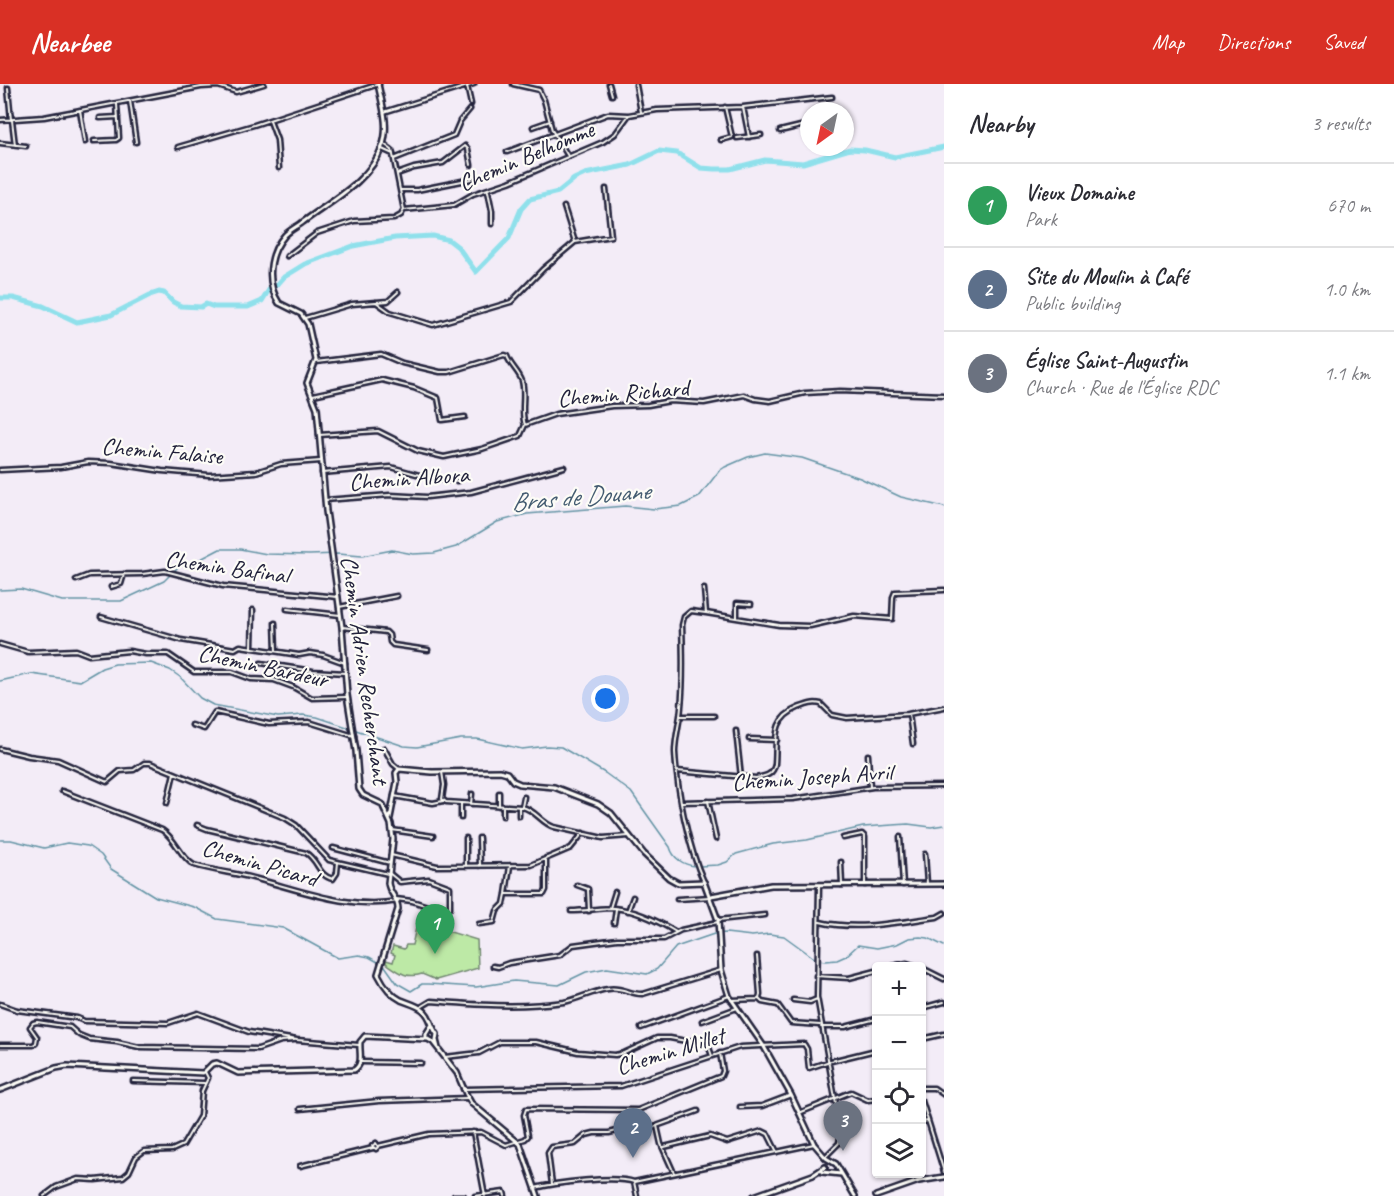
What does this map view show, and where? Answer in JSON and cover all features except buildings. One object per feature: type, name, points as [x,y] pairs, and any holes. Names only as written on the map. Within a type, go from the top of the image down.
[{"type":"main road","points":[[305,318],[296,311],[282,306],[275,296],[271,267],[276,249],[286,234],[364,176],[383,146],[386,132],[378,84]]},
{"type":"main road","name":"Chemin Adrien Recherchant","points":[[305,318],[316,354],[316,362],[308,380],[317,408],[325,500],[342,627],[347,697],[361,793],[382,804],[392,830],[388,888],[397,900],[398,909],[378,974],[392,994],[400,1000],[420,1007]]},
{"type":"main road","points":[[390,820],[397,782],[396,773],[399,769],[442,772],[500,771],[507,773],[513,781],[520,784],[548,786],[605,808],[616,818],[644,854],[675,881],[705,882],[718,921],[722,970],[730,998],[763,1045],[791,1095],[814,1144],[826,1157],[831,1173],[836,1170]]},
{"type":"main road","points":[[711,896],[771,885],[944,884]]},
{"type":"main road","points":[[420,1007],[428,1015],[432,1029],[437,1034],[434,1041]]},
{"type":"main road","points":[[425,1038],[432,1029]]},
{"type":"main road","points":[[0,1090],[56,1068],[67,1066],[205,1072],[217,1062],[238,1073],[354,1070],[359,1066],[359,1045],[363,1038],[371,1035],[425,1038],[434,1041],[457,1073],[468,1098],[518,1142],[525,1154],[538,1196]]},
{"type":"main road","points":[[753,1196],[820,1172],[835,1163],[836,1170],[855,1196]]},
{"type":"main road","points":[[876,1196],[919,1181],[944,1177]]},
{"type":"street","points":[[0,120],[117,104],[201,87],[218,86],[236,92],[264,84]]},
{"type":"street","points":[[178,147],[378,84]]},
{"type":"street","points":[[384,112],[474,84]]},
{"type":"street","points":[[513,84],[536,86],[542,95],[552,130],[568,156]]},
{"type":"street","points":[[609,84],[612,95]]},
{"type":"street","points":[[636,85],[641,112]]},
{"type":"street","points":[[467,86],[471,104]]},
{"type":"street","points":[[8,88],[15,145]]},
{"type":"street","points":[[507,152],[608,114],[629,115],[674,109],[743,106],[832,97]]},
{"type":"street","points":[[130,101],[136,142]]},
{"type":"street","points":[[94,141],[119,138],[117,104]]},
{"type":"street","points":[[743,106],[749,137]]},
{"type":"street","points":[[722,140],[732,137],[725,107]]},
{"type":"street","points":[[394,159],[454,135],[460,121],[470,109]]},
{"type":"street","points":[[80,110],[85,142]]},
{"type":"street","name":"Chemin Belhomme","points":[[287,256],[317,233],[354,221],[394,219],[399,217],[404,209],[451,206],[473,194],[509,182],[609,139],[629,115]]},
{"type":"street","points":[[100,118],[118,117]]},
{"type":"street","points":[[269,120],[277,140],[279,168]]},
{"type":"street","points":[[533,127],[550,121]]},
{"type":"street","points":[[780,131],[800,126]]},
{"type":"street","points":[[737,138],[761,135]]},
{"type":"street","points":[[0,143],[26,146]]},
{"type":"street","points":[[383,146],[391,148],[404,209]]},
{"type":"street","points":[[397,174],[414,168],[443,163],[465,146],[468,149],[471,165]]},
{"type":"street","points":[[400,190],[417,190],[472,179]]},
{"type":"street","points":[[376,302],[390,312],[423,324],[433,325],[511,302],[543,269],[575,242],[610,236],[606,189]]},
{"type":"street","points":[[487,190],[492,211],[492,224]]},
{"type":"street","points":[[564,207],[575,242]]},
{"type":"street","points":[[305,318],[352,304],[388,301],[398,292]]},
{"type":"street","points":[[316,362],[381,354],[392,360],[440,372],[449,372],[488,359],[507,356],[521,377],[525,425]]},
{"type":"street","points":[[313,395],[382,380],[414,388],[438,398],[442,420],[465,417]]},
{"type":"street","name":"Chemin Richard","points":[[319,435],[378,431],[418,451],[444,457],[482,449],[520,436],[525,425],[556,414],[584,409],[648,405],[670,401],[704,403],[744,395],[755,399],[770,400],[805,393],[840,391],[944,395]]},
{"type":"street","name":"Chemin Falaise","points":[[0,470],[61,467],[88,462],[209,475],[256,472],[281,464],[321,461]]},
{"type":"street","points":[[322,473],[391,467],[434,479],[457,481]]},
{"type":"street","name":"Chemin Albora","points":[[325,500],[471,492],[564,467]]},
{"type":"street","name":"Chemin Bafinal","points":[[76,580],[89,575],[170,571],[223,586],[338,597]]},
{"type":"street","points":[[111,587],[122,584],[124,574]]},
{"type":"street","points":[[704,589],[706,613]]},
{"type":"street","points":[[705,882],[697,865],[682,802],[675,751],[683,675],[682,625],[684,616],[691,612],[706,613],[779,625],[800,626],[826,624],[854,616],[892,619],[892,597],[895,592],[944,590]]},
{"type":"street","points":[[339,607],[397,596]]},
{"type":"street","points":[[737,617],[735,602],[752,604]]},
{"type":"street","points":[[287,609],[340,615]]},
{"type":"street","points":[[252,648],[253,610]]},
{"type":"street","points":[[101,617],[181,640],[225,648],[235,649],[240,646],[299,655],[310,653],[345,663]]},
{"type":"street","points":[[275,623],[276,651]]},
{"type":"street","points":[[342,627],[386,632],[393,645],[428,650]]},
{"type":"street","name":"Chemin Bardeur","points":[[0,644],[28,652],[76,650],[89,655],[129,651],[168,654],[194,672],[232,672],[252,680],[277,681],[312,698],[347,697]]},
{"type":"street","points":[[261,663],[345,673]]},
{"type":"street","points":[[677,771],[756,778],[765,776],[772,772],[775,764],[777,726],[787,712],[811,703],[821,704],[832,715],[848,718],[908,714],[944,707]]},
{"type":"street","points":[[192,725],[204,729],[215,712],[269,724],[309,722],[354,734]]},
{"type":"street","points":[[908,714],[913,744]]},
{"type":"street","points":[[680,716],[714,716]]},
{"type":"street","points":[[736,731],[741,777]]},
{"type":"street","points":[[749,739],[777,740]]},
{"type":"street","points":[[384,748],[393,764],[399,769]]},
{"type":"street","points":[[0,749],[58,760],[107,782],[118,772],[134,770],[147,763],[285,818],[296,825],[326,858],[388,873],[400,882],[429,879],[450,887],[450,908]]},
{"type":"street","points":[[868,756],[870,787]]},
{"type":"street","points":[[442,772],[443,801]]},
{"type":"street","points":[[167,803],[174,773]]},
{"type":"street","name":"Chemin Joseph Avril","points":[[682,802],[793,799],[870,787],[944,786]]},
{"type":"street","name":"Chemin Picard","points":[[62,791],[162,830],[171,837],[188,862],[194,865],[252,878],[330,900],[370,904],[412,900],[431,907]]},
{"type":"street","points":[[499,793],[499,806]]},
{"type":"street","points":[[471,804],[472,794]]},
{"type":"street","points":[[394,796],[433,803],[443,801],[521,807],[531,810],[550,826],[603,838],[629,836]]},
{"type":"street","points":[[519,816],[524,797]]},
{"type":"street","points":[[708,801],[716,839]]},
{"type":"street","points":[[461,804],[461,818]]},
{"type":"street","points":[[503,806],[503,816]]},
{"type":"street","points":[[197,825],[306,854],[313,858],[328,878],[333,879],[336,876],[338,862]]},
{"type":"street","points":[[392,830],[433,836]]},
{"type":"street","points":[[391,855],[437,866],[531,866],[571,848],[583,833]]},
{"type":"street","points":[[843,838],[862,834],[865,837],[865,885]]},
{"type":"street","points":[[900,837],[903,885]]},
{"type":"street","points":[[466,838],[466,866]]},
{"type":"street","points":[[479,838],[480,866]]},
{"type":"street","points":[[333,848],[390,863]]},
{"type":"street","points":[[925,854],[927,884]]},
{"type":"street","points":[[506,894],[544,894],[546,858]]},
{"type":"street","points":[[841,861],[842,885]]},
{"type":"street","points":[[479,924],[494,922],[497,911],[504,904],[510,866]]},
{"type":"street","points":[[577,885],[588,889],[589,910]]},
{"type":"street","points":[[819,885],[817,999],[840,1138],[826,1157]]},
{"type":"street","points":[[610,908],[615,892]]},
{"type":"street","points":[[676,899],[711,896]]},
{"type":"street","points":[[628,911],[633,897]]},
{"type":"street","points":[[571,911],[610,908],[628,911],[676,932]]},
{"type":"street","points":[[614,923],[616,909]]},
{"type":"street","points":[[819,922],[836,925],[882,924],[937,917],[944,913]]},
{"type":"street","points":[[493,966],[560,955],[573,945],[617,939],[664,939],[676,932],[718,921],[765,915]]},
{"type":"street","points":[[757,956],[759,999]]},
{"type":"street","points":[[420,1007],[431,1001],[501,1007],[565,1001],[609,988],[643,994],[722,970]]},
{"type":"street","points":[[926,970],[944,979]]},
{"type":"street","points":[[816,976],[849,978],[872,972]]},
{"type":"street","points":[[641,1028],[730,998],[759,999],[762,1002],[778,1005],[792,1024],[845,1027],[872,1020]]},
{"type":"street","points":[[793,1000],[810,1002],[817,999]]},
{"type":"street","points":[[926,1007],[944,1002]]},
{"type":"street","points":[[0,1004],[8,1008],[84,1021],[168,1023],[198,1013],[249,1032],[281,1035],[297,1040]]},
{"type":"street","points":[[702,1021],[737,1008]]},
{"type":"street","points":[[40,1014],[40,1022]]},
{"type":"street","points":[[0,1045],[33,1045],[37,1037],[30,1027],[33,1023],[40,1022],[70,1027],[84,1038],[139,1047],[250,1049],[264,1048],[281,1041],[297,1040],[359,1045]]},
{"type":"street","points":[[926,1038],[944,1034]]},
{"type":"street","points":[[445,1057],[475,1054],[500,1042],[530,1041],[578,1052],[620,1054],[651,1040],[666,1038],[686,1041],[706,1039],[712,1056]]},
{"type":"street","name":"Chemin Millet","points":[[463,1089],[621,1086],[740,1047],[763,1045],[803,1043],[807,1049],[808,1068],[827,1062]]},
{"type":"street","points":[[827,1062],[872,1051]]},
{"type":"street","points":[[300,1166],[373,1148],[374,1144],[378,1146],[416,1136],[484,1132],[503,1144],[518,1142],[528,1136],[525,1110],[638,1110],[719,1077],[723,1071],[720,1053]]},
{"type":"street","points":[[360,1062],[421,1063]]},
{"type":"street","points":[[44,1196],[56,1187],[78,1179],[125,1177],[136,1157],[144,1151],[171,1150],[183,1145],[200,1116],[200,1099],[204,1083],[208,1078],[205,1072]]},
{"type":"street","points":[[133,1082],[204,1083]]},
{"type":"street","points":[[926,1088],[934,1088],[944,1095]]},
{"type":"street","points":[[799,1113],[850,1092],[872,1100]]},
{"type":"street","points":[[740,1107],[762,1106],[791,1095]]},
{"type":"street","points":[[300,1109],[393,1100],[468,1098]]},
{"type":"street","points":[[553,1184],[548,1154],[552,1147],[575,1144],[586,1135],[594,1133],[629,1128],[645,1130],[698,1111]]},
{"type":"street","points":[[926,1115],[944,1172]]},
{"type":"street","points":[[657,1126],[661,1144],[674,1173]]},
{"type":"street","points":[[664,1147],[708,1137],[727,1142],[762,1131],[768,1134],[777,1152]]},
{"type":"street","points":[[473,1132],[485,1195]]},
{"type":"street","points":[[535,1188],[553,1184],[621,1178],[634,1182],[814,1144]]},
{"type":"street","points":[[634,1182],[637,1196]]},
{"type":"street","points":[[475,1196],[504,1192],[505,1196]]},
{"type":"street","points":[[454,1196],[464,1196]]},
{"type":"green space","points":[[416,928],[440,934],[444,930],[477,940],[478,968],[436,980],[422,974],[411,976],[403,974],[386,963],[386,960],[393,962],[395,955],[391,953],[393,946],[404,949],[406,945],[412,945]]},
{"type":"waterway","points":[[0,298],[13,298],[43,306],[77,322],[111,315],[159,292],[164,293],[181,306],[201,307],[206,304],[214,307],[248,307],[262,301],[270,288],[305,264],[353,246],[395,238],[433,236],[449,240],[458,247],[476,272],[509,238],[521,209],[530,199],[558,192],[574,179],[585,174],[630,165],[659,151],[677,153],[701,168],[730,169],[765,160],[803,163],[850,149],[895,157],[944,147]]},
{"type":"waterway","name":"Bras de Douane","points":[[0,590],[21,589],[62,601],[121,601],[164,581],[180,565],[195,562],[220,549],[240,549],[267,554],[362,556],[392,550],[413,554],[434,553],[456,547],[497,522],[527,514],[625,506],[654,509],[681,506],[699,497],[719,471],[725,467],[748,457],[765,453],[802,458],[860,478],[901,497],[944,507]]},
{"type":"waterway","points":[[0,681],[31,674],[80,681],[102,668],[115,664],[151,663],[170,670],[200,698],[213,705],[278,717],[303,715],[317,717],[404,746],[417,747],[461,739],[477,739],[522,749],[561,747],[605,773],[631,792],[676,858],[695,866]]},
{"type":"waterway","points":[[699,866],[718,865],[727,862],[736,854],[773,844],[807,840],[863,827],[908,824],[931,827],[944,825]]},
{"type":"waterway","points":[[0,840],[11,840],[44,848],[67,843],[88,846],[101,855],[111,869],[156,897],[194,907],[217,919],[283,928],[338,958],[359,955],[369,957],[385,966],[397,983],[411,991],[422,984],[476,987],[514,981],[559,985],[586,972],[607,968],[647,974],[657,969],[676,947],[714,934],[784,936],[817,960],[826,961],[846,956],[858,945],[877,948],[897,944],[909,938],[928,938],[944,946]]},
{"type":"place","name":"Vieux Domaine","points":[[435,954]]},
{"type":"place","name":"Église Saint-Augustin","points":[[843,1151]]},
{"type":"place","name":"Site du Moulin à Café","points":[[633,1158]]}]
